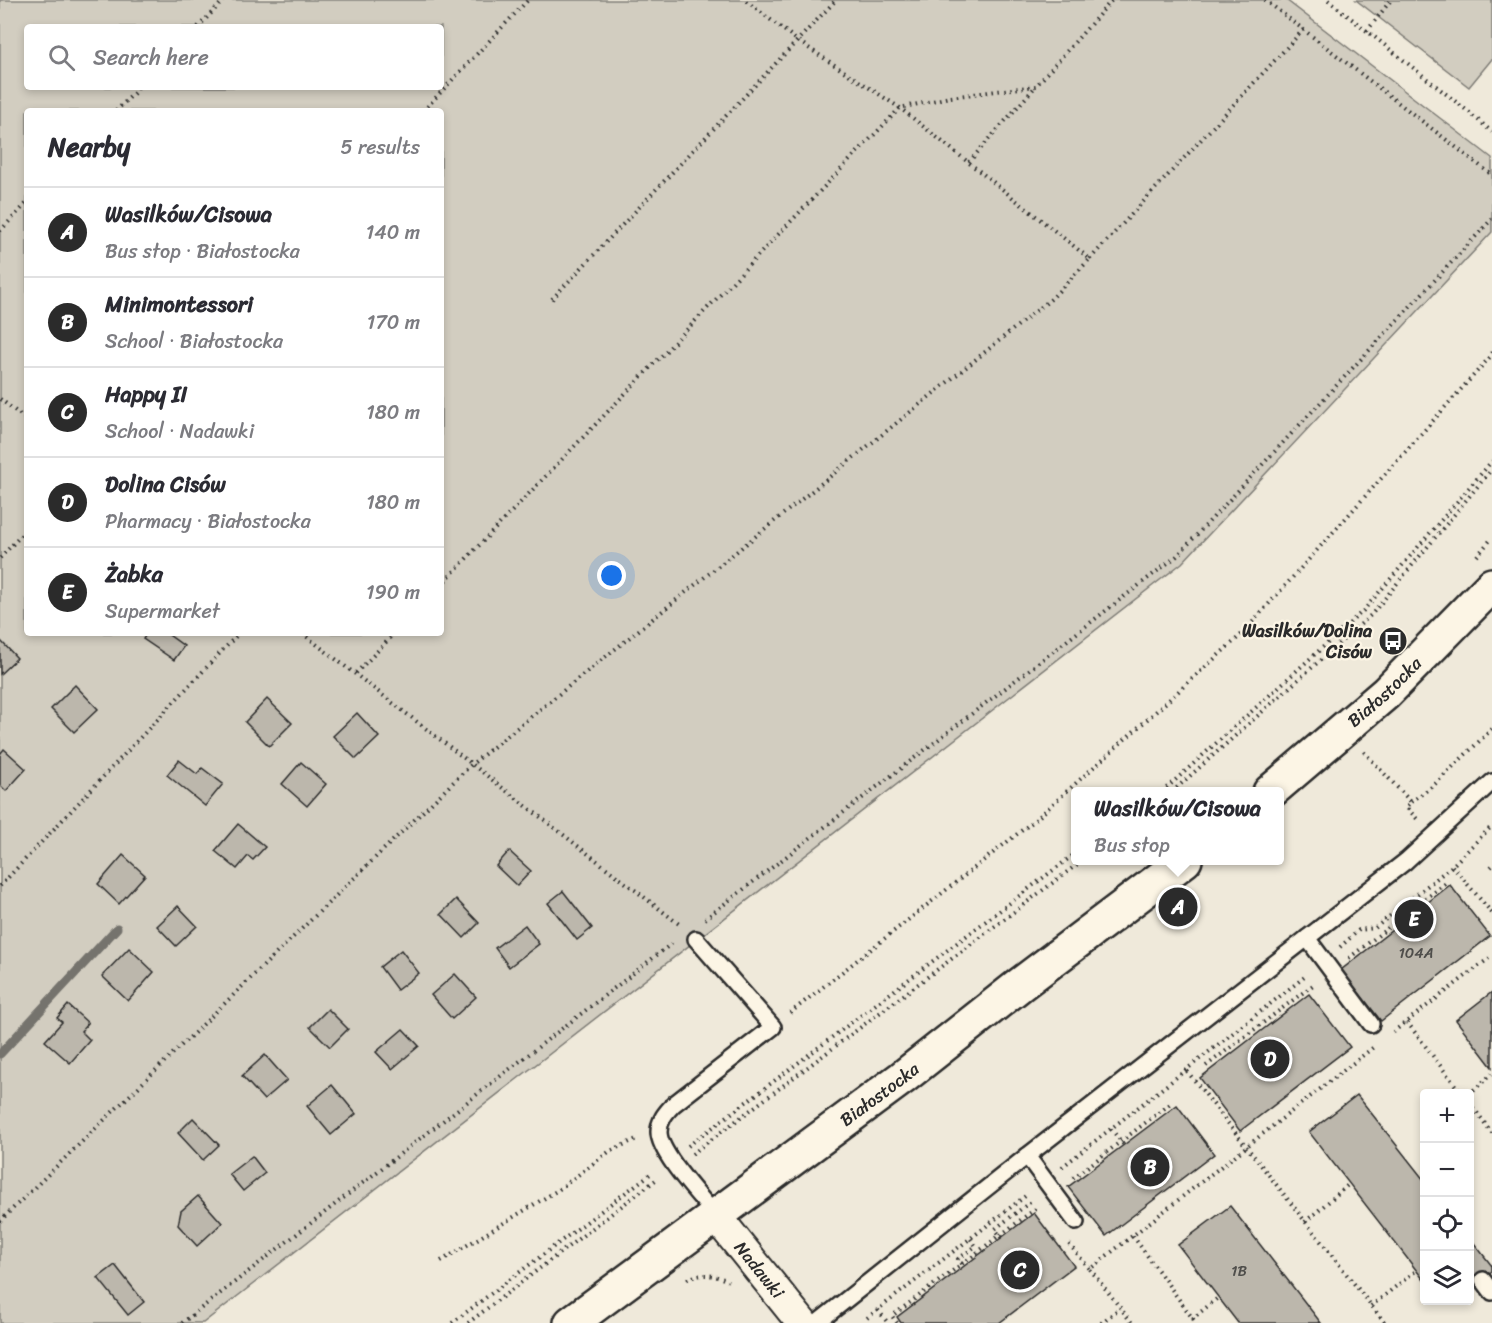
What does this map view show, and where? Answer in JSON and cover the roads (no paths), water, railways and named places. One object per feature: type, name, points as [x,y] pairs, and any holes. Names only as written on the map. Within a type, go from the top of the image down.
[{"type":"main road","name":"Białostocka","points":[[1276,787],[1386,693],[1492,585]]},
{"type":"main road","name":"Białostocka","points":[[571,1323],[902,1078],[1021,984],[1180,865]]},
{"type":"street","name":"Nadawki","points":[[716,1216],[802,1323]]},
{"type":"lane","points":[[817,1323],[1406,861],[1492,782]]},
{"type":"lane","points":[[692,935],[773,1027],[674,1104],[663,1116],[659,1130],[661,1142],[673,1162],[716,1216]]},
{"type":"lane","points":[[1307,938],[1371,1024]]},
{"type":"lane","points":[[1027,1156],[1076,1222]]},
{"type":"waterway","points":[[0,1054],[117,928]]},
{"type":"place","name":"Wasilków/Dolina Cisów","points":[[1393,641]]},
{"type":"place","name":"Wasilków/Cisowa","points":[[1178,907]]},
{"type":"place","name":"Żabka","points":[[1414,919]]},
{"type":"place","name":"Dolina Cisów","points":[[1270,1059]]},
{"type":"place","name":"Minimontessori","points":[[1150,1167]]},
{"type":"place","name":"Happy II","points":[[1020,1270]]}]
